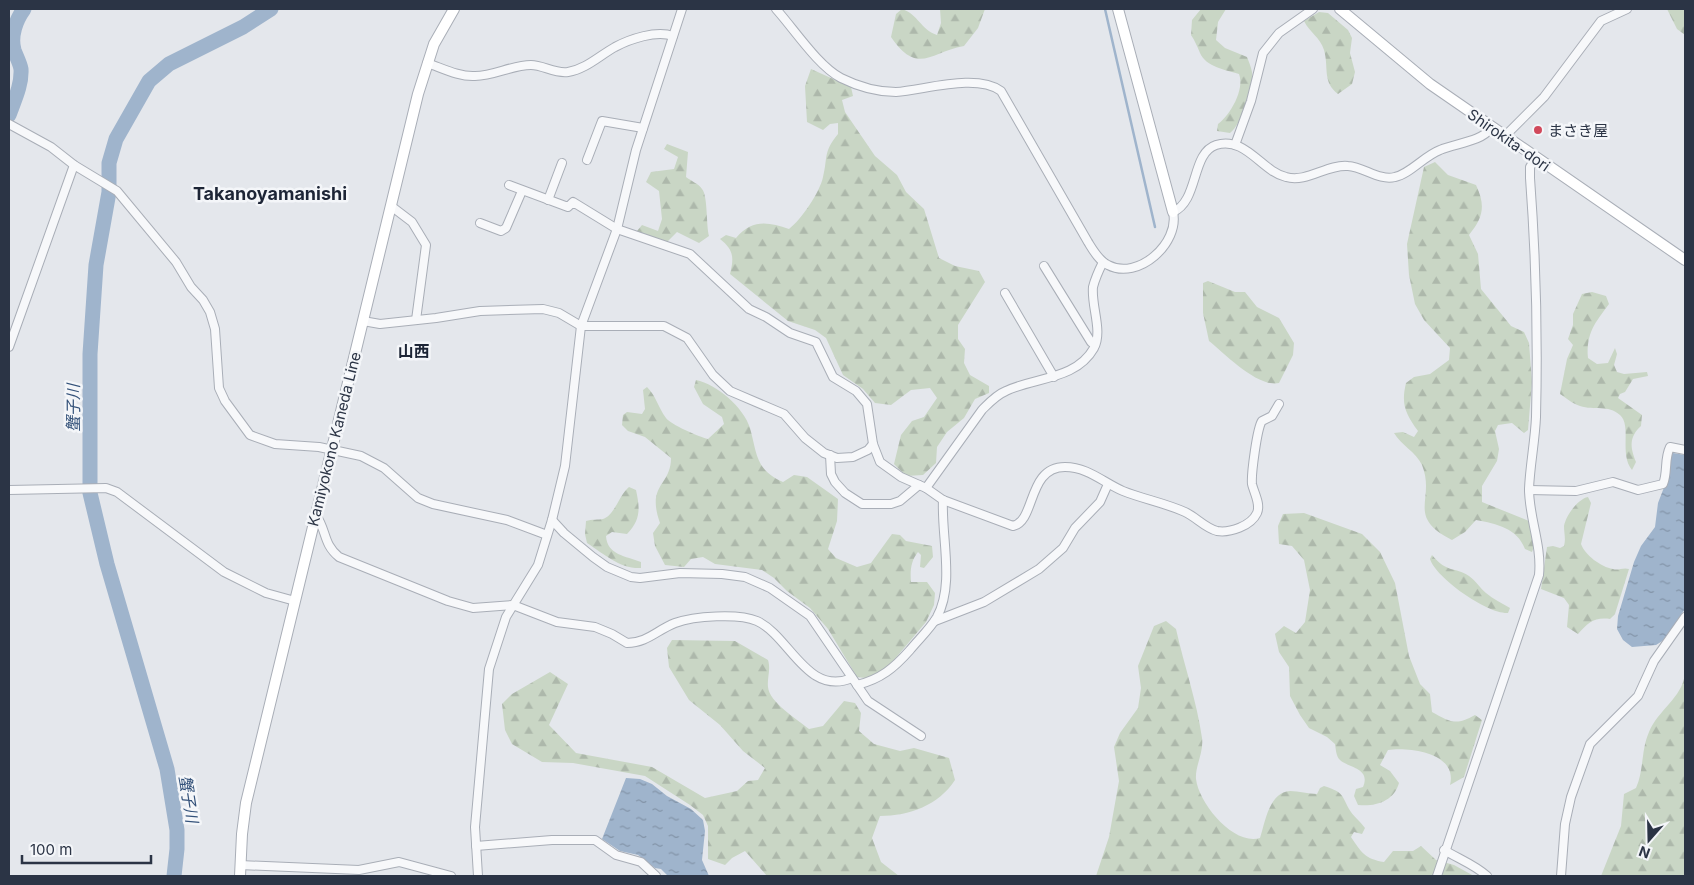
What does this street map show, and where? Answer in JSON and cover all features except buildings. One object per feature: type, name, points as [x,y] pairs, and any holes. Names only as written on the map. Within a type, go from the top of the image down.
[{"type":"main road","name":"Kamiyokono Kaneda Line","points":[[240,871],[246,803],[418,94],[434,44],[454,9]]},
{"type":"main road","points":[[1118,9],[1173,212]]},
{"type":"main road","name":"Shirokita-dori","points":[[1340,9],[1430,84],[1535,159],[1685,260]]},
{"type":"street","points":[[478,876],[476,846],[477,794],[489,669],[497,641],[513,605],[538,564],[552,520],[565,466],[581,326],[617,229],[643,128],[682,9]]},
{"type":"street","points":[[776,9],[833,73],[856,84],[877,90],[895,92],[945,85],[980,84],[995,87],[1001,91],[1088,242],[1103,262],[1115,268],[1126,268],[1151,258],[1161,250],[1172,232],[1175,220],[1173,212],[1180,209],[1187,198],[1206,153],[1218,144],[1236,145],[1248,151],[1274,172],[1288,178],[1306,176],[1331,167],[1349,166],[1386,178],[1396,177],[1407,172],[1426,156],[1483,136],[1491,128]]},
{"type":"street","points":[[1236,145],[1251,101],[1263,53],[1279,33],[1313,9]]},
{"type":"street","points":[[1504,137],[1544,97],[1601,21],[1627,9]]},
{"type":"street","points":[[427,62],[464,75],[474,76],[530,65],[567,72],[593,62],[615,47],[633,40],[667,34],[673,36]]},
{"type":"street","points":[[587,160],[602,121],[643,128]]},
{"type":"street","points":[[9,125],[51,147],[74,165],[117,191],[176,262],[190,287],[203,300],[210,312],[215,329],[219,388],[225,401],[250,435],[275,444],[332,449],[373,461],[418,498],[433,504],[507,520],[547,535]]},
{"type":"street","points":[[1437,876],[1444,850],[1539,575],[1539,547],[1529,490],[1536,421],[1537,372],[1537,307],[1530,178],[1530,167],[1535,159]]},
{"type":"street","points":[[548,200],[562,163]]},
{"type":"street","points":[[9,347],[74,165]]},
{"type":"street","points":[[509,185],[568,207],[572,202],[617,229],[690,254],[749,309],[766,317],[790,333],[816,342],[833,377],[856,391],[867,404],[872,444],[880,462],[901,477],[923,486],[943,500],[1013,526],[1021,522],[1038,483],[1056,468],[1065,467],[1086,472],[1103,479],[1108,484],[1185,512],[1216,530],[1225,531],[1247,524],[1257,512],[1259,506],[1252,483],[1256,434],[1262,421],[1272,416],[1279,404]]},
{"type":"street","points":[[480,223],[501,231],[506,228],[522,190]]},
{"type":"street","points":[[391,206],[412,222],[426,245],[416,320]]},
{"type":"street","points":[[830,456],[832,474],[836,482],[845,493],[862,504],[891,504],[900,501],[923,486],[982,410],[993,399],[1022,384],[1054,377],[1081,363],[1095,346],[1097,338],[1093,288],[1103,262]]},
{"type":"street","points":[[1044,266],[1095,346]]},
{"type":"street","points":[[1005,293],[1054,377]]},
{"type":"street","points":[[363,321],[380,324],[480,310],[543,309],[559,313],[581,326],[657,325],[676,331],[694,345],[713,374],[725,387],[741,397],[774,408],[784,414],[814,446],[830,456],[853,457],[868,450],[872,444]]},
{"type":"street","points":[[1529,490],[1576,491],[1613,482],[1638,490],[1663,484],[1667,473],[1666,462],[1670,447],[1685,450]]},
{"type":"street","points":[[935,620],[984,602],[1040,569],[1063,548],[1078,524],[1100,502],[1108,484]]},
{"type":"street","points":[[9,490],[83,487],[106,488],[117,492],[224,572],[266,593],[295,602]]},
{"type":"street","points":[[857,685],[884,676],[894,668],[935,620],[946,584],[943,500]]},
{"type":"street","points":[[316,516],[321,522],[330,550],[340,557],[448,602],[473,608],[513,605],[556,622],[595,627],[627,643],[645,640],[676,622],[706,618],[746,617],[768,627],[810,673],[831,680],[844,681],[852,678]]},
{"type":"street","points":[[552,520],[564,533],[593,557],[607,567],[631,577],[640,578],[680,573],[722,574],[745,578],[770,588],[810,616],[874,707],[921,736]]},
{"type":"street","points":[[1561,876],[1565,824],[1571,797],[1587,752],[1597,737],[1638,696],[1654,661],[1685,617]]},
{"type":"street","points":[[476,846],[552,840],[595,840],[616,854],[640,862],[656,876]]},
{"type":"street","points":[[1444,850],[1461,861],[1478,868],[1487,876]]},
{"type":"street","points":[[240,871],[359,870],[399,862],[451,876]]},
{"type":"green space","points":[[902,9],[937,35],[941,23],[940,9],[985,9],[978,28],[964,46],[917,59],[900,49],[891,37],[896,14]]},
{"type":"green space","points":[[1201,9],[1226,9],[1218,22],[1216,40],[1225,48],[1247,57],[1252,70],[1251,87],[1243,114],[1230,133],[1217,131],[1218,124],[1227,115],[1235,102],[1240,87],[1239,74],[1212,65],[1200,53],[1191,35],[1192,20]]},
{"type":"green space","points":[[1667,9],[1685,9],[1685,35],[1677,29]]},
{"type":"green space","points":[[1319,12],[1328,13],[1348,30],[1352,38],[1350,53],[1355,72],[1352,84],[1338,94],[1328,79],[1324,50],[1304,21]]},
{"type":"green space","points":[[811,69],[851,87],[853,96],[842,100],[845,112],[875,156],[897,175],[906,192],[924,209],[939,258],[955,266],[979,271],[985,282],[958,325],[958,339],[965,349],[964,363],[970,375],[989,386],[989,393],[975,399],[964,418],[947,432],[937,447],[936,463],[923,475],[906,476],[894,464],[901,435],[912,421],[924,417],[937,398],[930,388],[911,390],[891,405],[875,403],[863,389],[843,375],[826,338],[815,330],[788,321],[730,274],[732,255],[728,247],[720,239],[726,235],[736,238],[754,225],[767,224],[789,229],[804,213],[814,198],[823,177],[828,150],[838,134],[838,123],[830,124],[823,130],[807,122],[805,86]]},
{"type":"green space","points":[[667,144],[688,152],[686,177],[699,186],[704,193],[709,236],[699,243],[677,232],[667,242],[648,238],[637,231],[642,225],[658,231],[662,219],[659,191],[646,182],[651,172],[674,169],[678,157],[664,149]]},
{"type":"green space","points":[[1435,162],[1448,175],[1476,185],[1481,199],[1482,212],[1469,235],[1478,254],[1481,289],[1511,326],[1524,332],[1529,343],[1532,382],[1528,430],[1524,433],[1512,423],[1498,425],[1495,431],[1499,449],[1497,461],[1482,486],[1482,502],[1529,521],[1534,547],[1532,552],[1525,549],[1517,536],[1499,525],[1476,520],[1465,532],[1452,540],[1438,531],[1429,523],[1426,515],[1426,488],[1422,465],[1394,433],[1403,432],[1414,437],[1418,431],[1405,408],[1406,383],[1414,377],[1430,374],[1449,360],[1450,348],[1424,320],[1415,304],[1409,275],[1407,244],[1424,167]]},
{"type":"green space","points":[[1208,281],[1235,292],[1245,292],[1257,307],[1279,318],[1294,343],[1293,355],[1279,383],[1261,380],[1242,369],[1209,341],[1203,313],[1203,283]]},
{"type":"green space","points":[[1592,292],[1606,296],[1609,304],[1592,329],[1588,342],[1588,358],[1597,364],[1608,363],[1615,348],[1617,354],[1614,365],[1617,372],[1624,374],[1647,372],[1648,376],[1633,379],[1625,392],[1620,394],[1618,398],[1642,415],[1641,426],[1634,434],[1632,443],[1636,462],[1632,470],[1626,456],[1625,426],[1620,415],[1611,410],[1580,406],[1560,394],[1567,359],[1573,345],[1568,339],[1573,325],[1573,314],[1582,294]]},
{"type":"green space","points":[[696,380],[712,386],[736,405],[747,420],[756,453],[767,472],[783,482],[794,475],[807,477],[838,499],[837,521],[828,549],[836,558],[857,567],[871,563],[892,534],[900,535],[906,541],[932,546],[933,557],[924,568],[920,567],[921,555],[918,552],[916,555],[911,566],[911,582],[927,582],[935,593],[934,605],[926,622],[883,673],[865,678],[857,677],[828,629],[810,608],[762,570],[715,564],[703,557],[691,559],[684,567],[665,565],[655,546],[653,533],[660,523],[656,510],[657,493],[670,467],[671,458],[645,437],[628,431],[622,425],[623,415],[627,412],[642,414],[645,409],[643,390],[647,387],[669,421],[708,439],[724,424],[722,417],[703,404],[694,387]]},
{"type":"green space","points":[[629,487],[636,490],[639,508],[635,524],[627,534],[612,532],[606,536],[607,542],[614,551],[641,562],[641,568],[633,568],[612,560],[587,543],[585,534],[586,521],[607,517]]},
{"type":"green space","points":[[1588,497],[1591,503],[1581,544],[1583,548],[1594,560],[1608,568],[1629,569],[1615,614],[1610,619],[1595,620],[1578,634],[1567,627],[1569,605],[1564,598],[1541,589],[1547,547],[1560,548],[1564,546],[1564,526],[1567,517],[1577,504]]},
{"type":"green space","points":[[1304,513],[1362,534],[1380,552],[1395,583],[1409,656],[1420,684],[1430,694],[1432,712],[1458,722],[1475,715],[1482,720],[1464,777],[1450,785],[1451,774],[1447,766],[1440,759],[1419,751],[1388,750],[1380,765],[1390,771],[1399,783],[1397,789],[1383,802],[1371,805],[1358,805],[1354,796],[1356,789],[1363,787],[1365,781],[1362,772],[1340,760],[1335,744],[1327,737],[1309,728],[1300,715],[1290,696],[1289,667],[1279,652],[1275,634],[1284,626],[1296,633],[1305,622],[1310,590],[1304,560],[1292,546],[1279,544],[1278,526],[1283,514]]},
{"type":"green space","points":[[1432,555],[1442,565],[1469,576],[1489,595],[1510,608],[1508,613],[1488,608],[1463,594],[1434,567],[1430,559]]},
{"type":"green space","points":[[1166,621],[1176,629],[1200,724],[1202,743],[1196,779],[1204,800],[1219,821],[1239,836],[1250,839],[1260,838],[1269,809],[1277,797],[1290,791],[1317,794],[1320,788],[1324,786],[1340,794],[1351,812],[1365,828],[1362,834],[1354,832],[1351,837],[1368,857],[1384,862],[1393,851],[1413,851],[1421,846],[1436,860],[1454,865],[1474,876],[1096,876],[1109,837],[1119,781],[1114,747],[1120,733],[1138,708],[1141,688],[1138,666],[1154,626]]},
{"type":"green space","points":[[672,640],[735,641],[768,660],[768,687],[773,699],[809,729],[823,726],[844,701],[855,703],[861,713],[859,731],[874,744],[900,751],[914,748],[949,758],[955,780],[941,796],[912,811],[880,816],[872,838],[881,862],[899,876],[767,876],[745,851],[732,858],[725,865],[708,859],[708,826],[703,815],[645,776],[573,763],[542,762],[512,744],[505,730],[502,704],[512,694],[550,672],[568,684],[549,725],[576,753],[652,767],[705,798],[737,791],[748,781],[758,780],[765,768],[743,751],[720,725],[689,700],[669,667],[667,648]]},
{"type":"green space","points":[[1685,674],[1685,876],[1601,876],[1621,826],[1624,794],[1636,788],[1639,781],[1646,739],[1653,724],[1675,697]]},
{"type":"water","points":[[1673,453],[1685,455],[1685,609],[1664,640],[1656,645],[1632,647],[1623,640],[1617,629],[1618,616],[1634,562],[1641,546],[1655,527],[1658,503],[1668,477],[1670,457]]},
{"type":"water","points":[[626,778],[640,779],[652,784],[667,796],[691,809],[703,820],[705,831],[702,860],[709,876],[668,876],[661,869],[655,868],[638,855],[620,851],[602,839]]},
{"type":"waterway","points":[[9,115],[21,75],[13,45],[13,34],[18,18],[24,9]]},
{"type":"waterway","name":"蟹子川","points":[[174,876],[177,830],[167,769],[107,564],[90,493],[90,354],[96,265],[109,192],[109,163],[116,139],[149,81],[169,64],[243,27],[271,9]]},
{"type":"waterway","points":[[1105,9],[1155,227]]},
{"type":"place","name":"まさき屋","points":[[1538,130]]},
{"type":"district","name":"Takanoyamanishi","points":[[270,193]]},
{"type":"district","name":"山西","points":[[414,351]]}]
